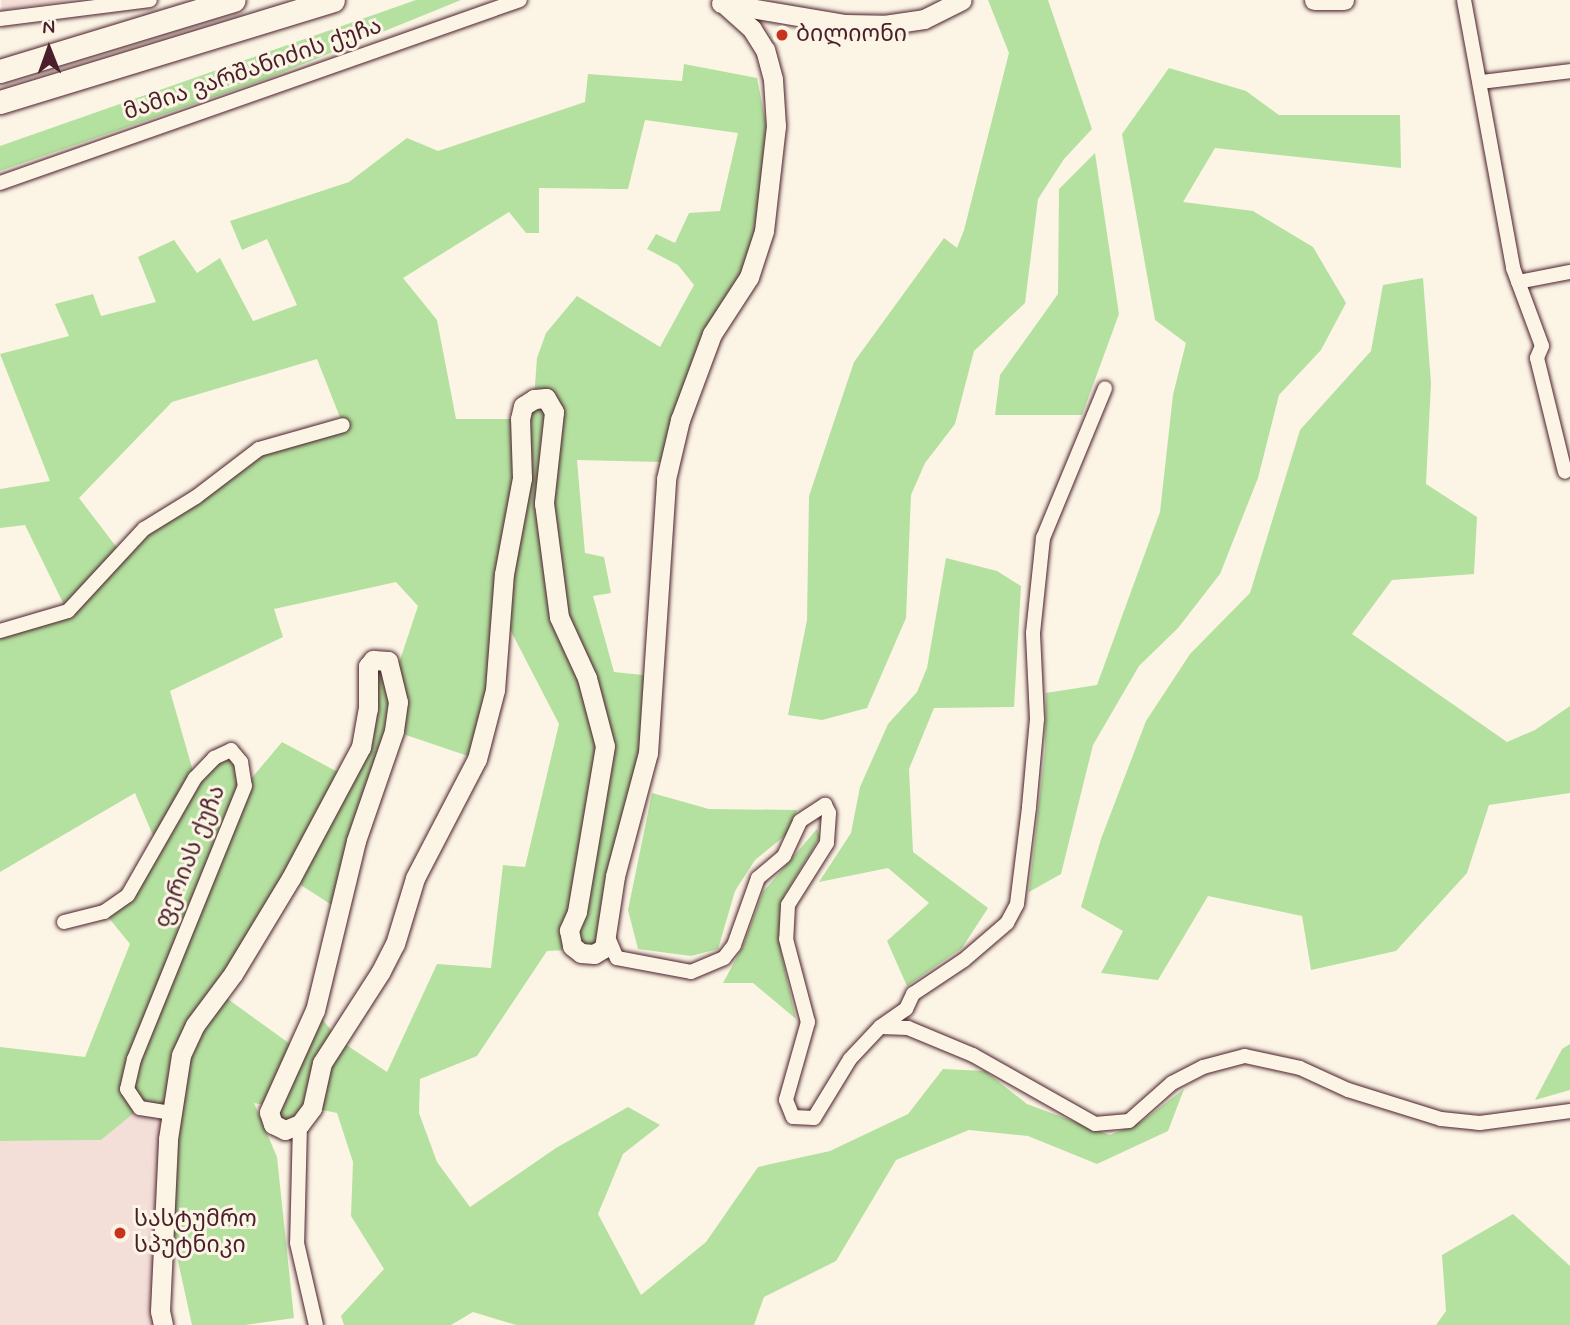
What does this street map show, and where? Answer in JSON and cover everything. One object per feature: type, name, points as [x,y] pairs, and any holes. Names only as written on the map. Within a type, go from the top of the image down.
[{"type":"main road","points":[[0,71],[233,0]]},
{"type":"main road","points":[[0,102],[333,0]]},
{"type":"street","points":[[0,19],[150,0]]},
{"type":"street","name":"მამია ვარშანიძის ქუჩა","points":[[0,183],[520,0]]},
{"type":"street","points":[[718,2],[845,24],[884,26],[925,19],[962,0]]},
{"type":"street","points":[[1314,0],[1344,0]]},
{"type":"street","points":[[1464,0],[1518,282],[1542,346],[1537,358],[1564,472]]},
{"type":"street","points":[[163,1325],[160,1311],[171,1113],[181,1055],[195,1025],[233,974],[290,878],[355,757],[366,726],[368,666],[373,660],[388,661],[395,676],[398,702],[394,731],[356,841],[315,1010],[269,1112],[273,1124],[285,1130],[300,1125],[313,1108],[322,1063],[381,971],[415,878],[477,759],[495,690],[503,574],[522,478],[520,419],[523,406],[534,399],[546,398],[554,412],[544,503],[559,617],[587,678],[605,746],[577,912],[569,930],[572,946],[581,953],[594,954],[604,948],[615,876],[648,753],[666,479],[680,420],[712,334],[749,277],[764,231],[776,126],[773,79],[765,50],[752,29],[718,2]]},
{"type":"street","points":[[1481,82],[1570,71]]},
{"type":"street","points":[[1518,282],[1570,272]]},
{"type":"street","points":[[607,935],[617,958],[691,972],[724,958],[734,945],[758,878],[784,856],[800,821],[825,805],[827,843],[788,905],[786,939],[807,1023],[786,1100],[793,1117],[814,1118],[850,1059],[880,1027],[906,1009],[912,993],[964,960],[1007,923],[1017,904],[1037,719],[1033,633],[1043,538],[1105,388]]},
{"type":"street","points":[[0,631],[68,611],[144,529],[196,497],[259,449],[343,425]]},
{"type":"street","name":"ფერიას ქუჩა","points":[[64,922],[104,912],[128,895],[195,778],[214,758],[232,750],[240,762],[245,786],[134,1059],[127,1089],[139,1108],[171,1113]]},
{"type":"street","points":[[880,1027],[908,1028],[973,1055],[1095,1125],[1129,1121],[1172,1083],[1203,1067],[1245,1056],[1300,1068],[1348,1090],[1441,1119],[1480,1123],[1570,1111]]},
{"type":"street","points":[[300,1125],[297,1243],[316,1325]]},
{"type":"shaded area","points":[[1,0],[71,0],[2,10]]},
{"type":"shaded area","points":[[140,1108],[171,1113],[163,1325],[0,1325],[0,1141],[101,1140]]},
{"type":"green space","points":[[416,0],[461,0],[269,78],[0,171],[0,146]]},
{"type":"green space","points":[[988,0],[1048,0],[1092,129],[1064,159],[1038,199],[1025,303],[974,351],[955,424],[925,463],[911,495],[906,618],[867,708],[822,720],[788,715],[807,620],[809,496],[854,362],[944,238],[957,248],[964,230],[1009,53]]},
{"type":"green space","points":[[684,64],[757,78],[767,129],[758,226],[744,277],[661,462],[577,460],[585,553],[604,557],[611,593],[593,596],[614,672],[652,676],[651,711],[604,948],[547,951],[477,1056],[420,1079],[419,1113],[437,1162],[470,1207],[556,1148],[628,1107],[660,1125],[623,1154],[598,1214],[641,1295],[706,1242],[758,1167],[830,1151],[908,1114],[943,1069],[985,1071],[1027,1104],[1110,1135],[1141,1122],[1184,1089],[1168,1131],[1097,1164],[1028,1136],[969,1130],[896,1160],[836,1261],[764,1297],[754,1325],[516,1325],[473,1312],[451,1325],[344,1325],[341,1316],[384,1269],[351,1216],[353,1162],[337,1113],[313,1108],[285,1130],[271,1106],[254,1103],[277,1157],[294,1318],[245,1325],[192,1325],[176,1252],[163,1250],[171,1113],[139,1109],[101,1140],[0,1141],[0,1047],[85,1057],[130,944],[104,912],[128,895],[157,845],[135,793],[0,872],[0,631],[67,611],[25,525],[0,528],[0,489],[50,481],[0,354],[69,336],[55,304],[93,294],[101,316],[156,302],[138,257],[174,240],[197,273],[220,258],[253,321],[297,305],[267,239],[242,250],[230,221],[349,182],[407,138],[438,151],[585,102],[588,74],[682,81]],"holes":[[[645,120],[738,133],[720,211],[689,213],[675,243],[656,234],[647,249],[678,265],[694,285],[660,347],[577,296],[546,333],[537,358],[534,399],[520,419],[456,419],[437,320],[403,278],[509,212],[526,233],[539,233],[539,188],[628,189]],[[317,359],[343,425],[259,449],[121,553],[79,498],[172,402]],[[396,582],[418,606],[395,675],[373,660],[345,776],[282,742],[245,786],[231,750],[195,778],[170,691],[283,637],[274,609]],[[501,612],[559,724],[525,867],[503,865],[491,968],[437,964],[387,1072],[339,1040],[315,1010],[297,1049],[218,992],[290,878],[341,911],[394,731],[477,759]]]},
{"type":"green space","points":[[1169,68],[1246,91],[1279,115],[1400,115],[1401,168],[1215,148],[1183,202],[1253,211],[1313,247],[1346,303],[1321,350],[1279,395],[1258,478],[1220,574],[1178,628],[1139,666],[1093,745],[1061,874],[1029,892],[1045,750],[1046,693],[1097,685],[1160,512],[1173,395],[1186,343],[1155,320],[1122,134]]},
{"type":"green space","points":[[1095,153],[1119,314],[1082,415],[995,415],[1000,375],[1058,294],[1059,189]]},
{"type":"green space","points":[[1423,278],[1431,383],[1426,484],[1477,517],[1474,574],[1392,580],[1352,634],[1507,742],[1535,730],[1570,706],[1570,793],[1489,805],[1467,873],[1396,951],[1311,970],[1302,916],[1208,896],[1158,980],[1101,973],[1123,931],[1081,907],[1101,839],[1146,721],[1190,654],[1250,593],[1300,430],[1371,351],[1383,285]]},
{"type":"green space","points":[[946,558],[997,571],[1021,586],[1014,707],[934,708],[909,769],[913,852],[988,908],[962,948],[907,986],[887,941],[929,903],[888,868],[819,882],[851,833],[860,787],[888,724],[917,692],[927,668]]},
{"type":"green space","points":[[652,793],[709,809],[797,810],[787,834],[755,860],[735,891],[718,949],[691,956],[638,949],[628,910]]},
{"type":"green space","points":[[817,829],[820,837],[784,896],[781,952],[796,1019],[753,983],[723,983],[743,946],[763,892]]},
{"type":"green space","points":[[1570,1044],[1570,1090],[1535,1100],[1562,1049]]},
{"type":"green space","points":[[1513,1214],[1570,1266],[1570,1325],[1436,1325],[1446,1311],[1442,1255]]},
{"type":"place","name":"ბილიონი","points":[[782,35]]},
{"type":"place","name":"სასტუმრო სპუტნიკი","points":[[120,1233]]}]
